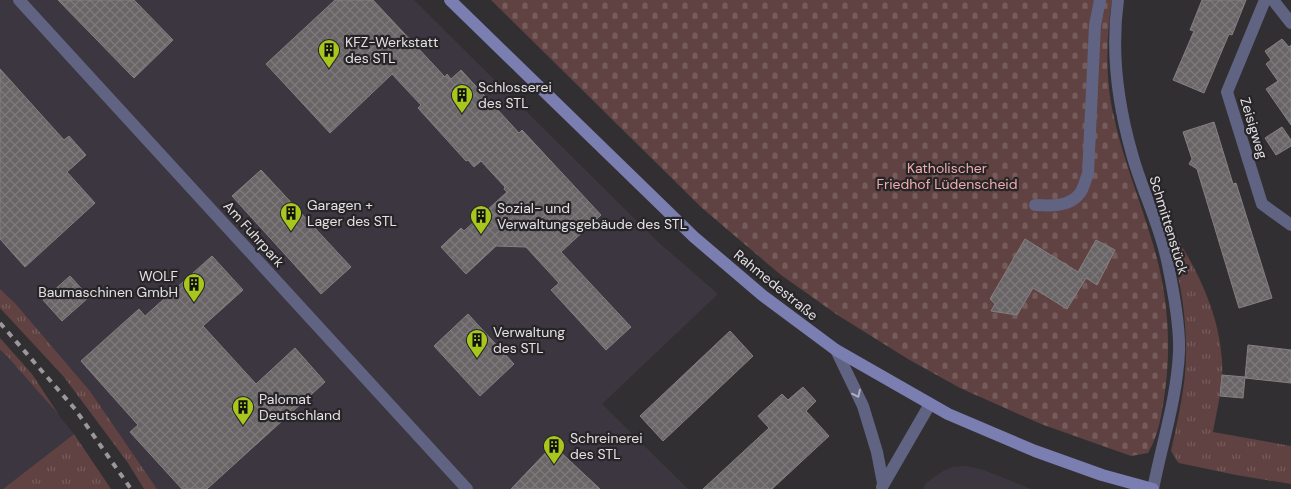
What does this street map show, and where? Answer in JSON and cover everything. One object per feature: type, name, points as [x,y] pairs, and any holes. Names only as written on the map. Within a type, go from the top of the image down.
[{"type":"main road","name":"Rahmedestraße","points":[[450,0],[694,237],[762,295],[836,350],[930,404],[1035,451],[1102,475],[1153,489]]},
{"type":"street","name":"Am Fuhrpark","points":[[19,0],[467,489]]},
{"type":"street","points":[[1035,205],[1053,206],[1071,201],[1080,192],[1088,174],[1094,35],[1100,0]]},
{"type":"street","name":"Schmittenstück","points":[[1118,0],[1116,61],[1122,111],[1132,154],[1168,264],[1175,306],[1179,350],[1171,411],[1153,489]]},
{"type":"street","name":"Zeisigweg","points":[[1265,0],[1227,92],[1262,204],[1291,225]]},
{"type":"street","points":[[1273,0],[1291,23]]},
{"type":"street","points":[[836,350],[866,414],[877,452],[882,486]]},
{"type":"street","points":[[882,486],[930,404]]},
{"type":"shaded area","points":[[0,0],[414,0],[657,241],[718,294],[602,404],[688,489],[157,489],[90,391],[15,303],[0,289]]},
{"type":"shaded area","points":[[0,350],[43,396],[74,434],[3,489],[0,489]]},
{"type":"shaded area","points":[[966,466],[984,470],[1031,489],[923,489],[926,483],[943,471],[953,467]]},
{"type":"green space","name":"Katholischer Friedhof Lüdenscheid","points":[[491,0],[1112,0],[1107,59],[1111,103],[1122,149],[1157,259],[1167,315],[1168,353],[1165,391],[1157,431],[1148,453],[1131,456],[1041,424],[960,388],[908,359],[839,316],[781,275],[702,208]]},
{"type":"green space","points":[[1161,213],[1192,265],[1209,301],[1215,320],[1222,360],[1222,378],[1213,432],[1291,446],[1291,484],[1179,463],[1171,451],[1184,383],[1186,340],[1185,318],[1178,276]]},
{"type":"green space","points":[[0,289],[15,303],[90,391],[157,489],[144,489],[128,463],[64,377],[0,308]]},
{"type":"green space","points":[[0,338],[32,374],[59,415],[0,350]]},
{"type":"green space","points":[[74,434],[111,489],[3,489]]},
{"type":"building","points":[[58,0],[134,0],[173,40],[134,78]]},
{"type":"building","points":[[335,0],[373,0],[445,77],[447,74],[451,79],[461,70],[519,133],[522,130],[601,215],[561,252],[631,327],[606,350],[551,290],[559,283],[526,247],[496,246],[466,274],[441,247],[461,228],[464,231],[507,192],[504,189],[505,187],[481,161],[474,167],[468,160],[466,161],[418,108],[421,105],[392,74],[330,133],[266,64]]},
{"type":"building","points":[[1202,0],[1246,0],[1232,35],[1229,34],[1204,93],[1173,80],[1194,31],[1190,30]]},
{"type":"building","points":[[1282,39],[1289,47],[1291,45],[1291,125],[1266,89],[1278,81],[1266,64],[1271,60],[1265,51]]},
{"type":"building","points":[[0,69],[64,140],[69,136],[86,155],[67,172],[95,203],[25,267],[0,239]]},
{"type":"building","points":[[1214,122],[1233,184],[1236,183],[1272,298],[1239,308],[1197,169],[1189,164],[1192,159],[1183,132]]},
{"type":"building","points":[[1282,127],[1291,140],[1291,146],[1276,155],[1265,138]]},
{"type":"building","name":"Garagen + Lager des STL","points":[[261,170],[351,267],[321,294],[232,196]]},
{"type":"building","points":[[1025,239],[1078,272],[1096,240],[1115,250],[1097,285],[1086,278],[1067,309],[1033,288],[1017,315],[991,311],[995,304],[990,299]]},
{"type":"building","points":[[212,256],[243,290],[203,326],[256,384],[295,348],[325,382],[207,489],[182,489],[130,432],[138,425],[81,361],[139,309],[145,316]]},
{"type":"building","points":[[70,276],[89,297],[62,321],[43,300]]},
{"type":"building","name":"Verwaltung des STL","points":[[468,314],[514,364],[480,396],[434,346]]},
{"type":"building","points":[[730,331],[753,356],[663,441],[640,416]]},
{"type":"building","points":[[1248,345],[1291,350],[1291,383],[1245,378]]},
{"type":"building","points":[[1222,375],[1245,377],[1243,398],[1220,396]]},
{"type":"building","points":[[803,387],[816,401],[806,411],[829,436],[772,489],[703,489],[769,428],[758,416],[782,394],[788,400]]},
{"type":"building","name":"Schreinerei des STL","points":[[553,445],[600,489],[511,489]]},
{"type":"railway","points":[[0,323],[75,409],[131,489]]},
{"type":"place","name":"KFZ-Werkstatt des STL","points":[[329,69]]},
{"type":"place","name":"Schlosserei des STL","points":[[462,114]]},
{"type":"place","name":"Garagen + Lager des STL","points":[[291,232]]},
{"type":"place","name":"Sozial- und Verwaltungsgebäude des STL","points":[[481,235]]},
{"type":"place","name":"WOLF Baumaschinen GmbH","points":[[194,303]]},
{"type":"place","name":"Verwaltung des STL","points":[[477,359]]},
{"type":"place","name":"Palomat Deutschland","points":[[243,426]]},
{"type":"place","name":"Schreinerei des STL","points":[[554,465]]}]
